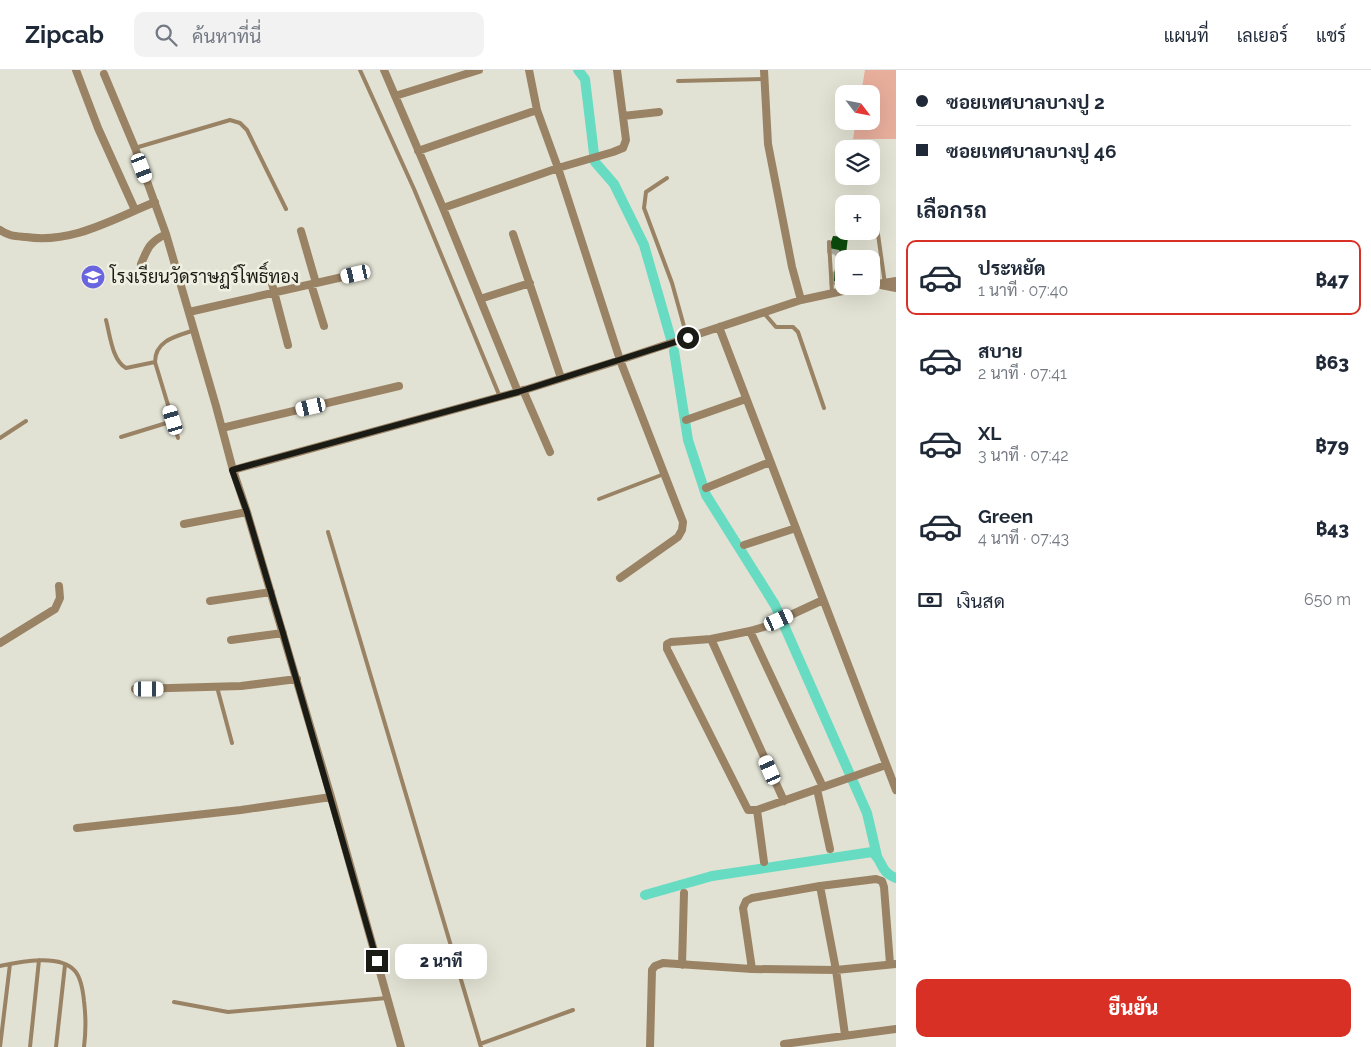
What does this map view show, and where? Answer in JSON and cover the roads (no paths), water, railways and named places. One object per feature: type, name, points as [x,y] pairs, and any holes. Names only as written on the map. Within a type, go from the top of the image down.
[{"type":"street","points":[[76,70],[98,128],[135,210]]},
{"type":"street","points":[[384,70],[480,299],[550,452]]},
{"type":"street","points":[[395,96],[479,70]]},
{"type":"street","points":[[529,70],[537,110],[558,168],[620,360],[683,522],[682,530],[678,537],[620,578]]},
{"type":"street","points":[[443,208],[558,168],[623,148],[626,140],[616,70]]},
{"type":"street","points":[[104,74],[135,148],[166,234],[222,428],[232,470],[247,512],[297,679],[401,1047]]},
{"type":"street","points":[[764,74],[768,144],[792,267],[801,300]]},
{"type":"street","points":[[418,151],[537,110]]},
{"type":"street","points":[[623,116],[659,112]]},
{"type":"street","points":[[0,230],[6,235],[41,240],[66,237],[155,202]]},
{"type":"street","points":[[301,231],[324,326]]},
{"type":"street","points":[[141,264],[153,241],[166,234]]},
{"type":"street","points":[[512,234],[561,378]]},
{"type":"street","points":[[189,312],[356,274]]},
{"type":"street","points":[[270,276],[288,344]]},
{"type":"street","points":[[880,284],[896,280]]},
{"type":"street","points":[[480,299],[530,283]]},
{"type":"street","points":[[885,284],[896,288]]},
{"type":"street","points":[[232,470],[521,391],[801,300],[835,292]]},
{"type":"street","points":[[719,327],[896,790]]},
{"type":"street","points":[[222,428],[399,386]]},
{"type":"street","points":[[686,420],[746,398]]},
{"type":"street","points":[[706,488],[770,462]]},
{"type":"street","points":[[184,524],[247,512]]},
{"type":"street","points":[[744,545],[796,528]]},
{"type":"street","points":[[0,643],[55,609],[60,598],[60,586]]},
{"type":"street","points":[[210,601],[270,592]]},
{"type":"street","points":[[823,600],[767,626],[711,639],[671,642],[667,644],[667,649],[746,807],[752,811],[886,765]]},
{"type":"street","points":[[750,631],[820,788],[830,849]]},
{"type":"street","points":[[231,640],[283,633]]},
{"type":"street","points":[[711,639],[784,801]]},
{"type":"street","points":[[135,689],[217,687],[297,679]]},
{"type":"street","points":[[77,828],[241,810],[331,797]]},
{"type":"street","points":[[757,810],[764,862]]},
{"type":"street","points":[[650,1047],[652,970],[658,964],[752,969],[836,970],[893,964],[882,881],[876,879],[820,886],[752,898],[746,901],[743,908],[752,969]]},
{"type":"street","points":[[820,886],[836,970],[845,1035]]},
{"type":"street","points":[[682,965],[684,892]]},
{"type":"street","points":[[784,1044],[896,1029]]},
{"type":"lane","points":[[360,70],[414,189],[500,397]]},
{"type":"lane","points":[[678,80],[764,74]]},
{"type":"lane","points":[[135,148],[230,120],[240,123],[247,130],[286,209]]},
{"type":"lane","points":[[667,178],[646,192],[644,208],[672,283],[688,338]]},
{"type":"lane","points":[[879,240],[885,284]]},
{"type":"lane","points":[[829,242],[832,293]]},
{"type":"lane","points":[[763,312],[776,327],[792,327],[798,332],[824,408]]},
{"type":"lane","points":[[106,320],[116,358],[120,365],[126,368],[154,362]]},
{"type":"lane","points":[[178,438],[154,362],[155,355],[159,346],[167,339],[194,330]]},
{"type":"lane","points":[[121,437],[173,420]]},
{"type":"lane","points":[[0,438],[26,421]]},
{"type":"lane","points":[[599,498],[664,474]]},
{"type":"lane","points":[[328,532],[480,1045],[573,1010]]},
{"type":"lane","points":[[217,687],[232,743]]},
{"type":"lane","points":[[30,1047],[39,960]]},
{"type":"lane","points":[[0,966],[48,960],[75,970],[83,993],[87,1019],[84,1047]]},
{"type":"lane","points":[[0,1047],[10,964]]},
{"type":"lane","points":[[56,1047],[65,965]]},
{"type":"lane","points":[[174,1002],[228,1012],[387,998]]},
{"type":"waterway","points":[[578,70],[585,79],[595,162],[614,184],[644,245],[671,339]]},
{"type":"waterway","points":[[674,351],[688,440],[706,495],[775,605],[867,813],[877,856]]},
{"type":"waterway","points":[[645,895],[712,876],[872,852],[876,855],[884,870],[896,878]]},
{"type":"place","name":"โรงเรียนวัดราษฏร์โพธิ์ทอง","points":[[93,277]]}]
